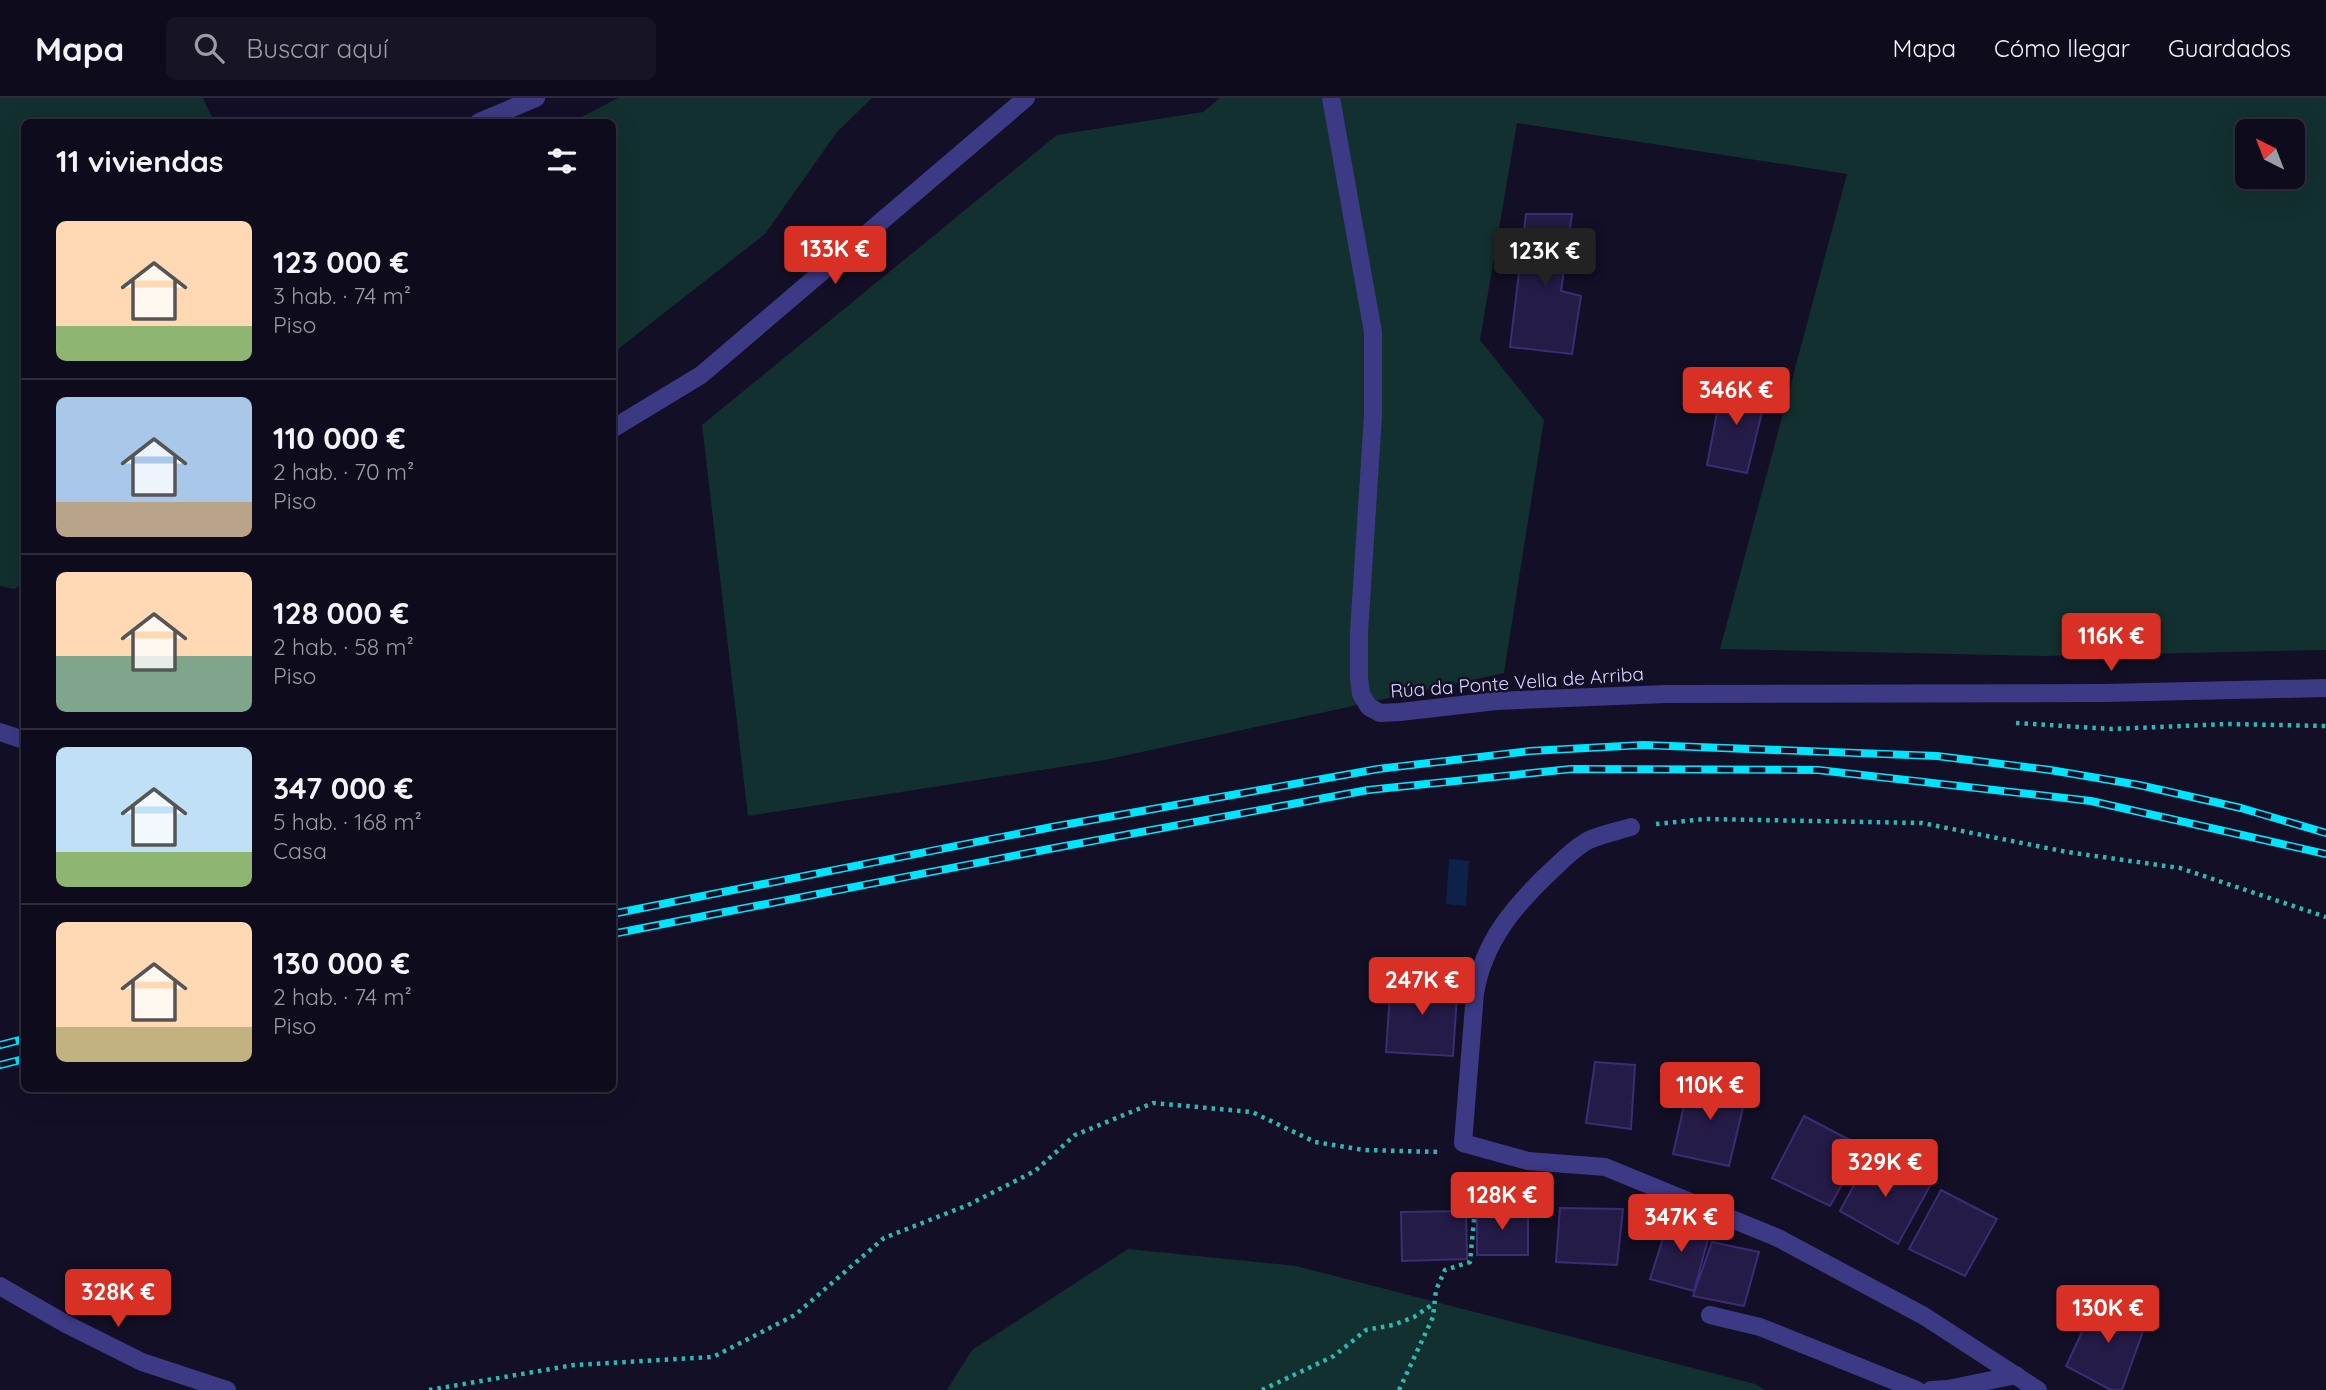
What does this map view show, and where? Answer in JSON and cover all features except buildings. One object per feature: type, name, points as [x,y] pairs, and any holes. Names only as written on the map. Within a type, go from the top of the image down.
[{"type":"street","points":[[486,119],[536,98]]},
{"type":"street","points":[[616,427],[701,375],[1026,98]]},
{"type":"street","name":"Rúa da Ponte Vella de Arriba","points":[[1332,98],[1373,332],[1373,416],[1359,643],[1361,694],[1369,707],[1380,713],[1496,701],[1639,694],[2105,693],[2326,688]]},
{"type":"street","points":[[0,719],[14,737]]},
{"type":"street","points":[[1631,827],[1590,840],[1565,858],[1520,901],[1491,941],[1479,969],[1475,993],[1471,1145],[1528,1161],[1605,1167],[1778,1238],[1924,1316],[2038,1390]]},
{"type":"street","points":[[0,1286],[66,1324],[142,1362],[227,1390]]},
{"type":"street","points":[[1710,1315],[1760,1327],[1917,1390]]},
{"type":"street","points":[[1931,1390],[2016,1375]]},
{"type":"path","points":[[1631,827],[1705,819],[1922,822],[2067,852],[2180,867],[2326,917]]},
{"type":"path","points":[[429,1390],[574,1365],[713,1357],[794,1315],[884,1238],[968,1205],[1035,1171],[1075,1135],[1153,1103],[1252,1112],[1315,1142],[1364,1150],[1447,1152],[1471,1145],[1477,1188],[1470,1262],[1445,1270],[1434,1304],[1433,1317],[1399,1390]]},
{"type":"path","points":[[1262,1390],[1334,1356],[1366,1330],[1393,1325],[1414,1317],[1434,1304]]},
{"type":"green space","points":[[0,98],[203,98],[213,119],[21,119],[21,585],[14,589],[0,586]]},
{"type":"green space","points":[[618,98],[872,98],[837,132],[765,234],[616,351],[616,119],[578,119]]},
{"type":"green space","points":[[1220,98],[2326,98],[2326,650],[2044,656],[1720,649],[1847,174],[1517,123],[1480,340],[1544,420],[1504,673],[1105,760],[748,816],[702,425],[1057,135],[1203,112]]},
{"type":"green space","points":[[1128,1249],[1296,1266],[1755,1384],[1765,1390],[947,1390],[972,1350]]},
{"type":"water","points":[[1449,859],[1469,861],[1466,906],[1446,904]]},
{"type":"railway","points":[[616,913],[1052,827],[1378,769],[1530,751],[1643,745],[1937,756],[2050,770],[2139,785],[2241,808],[2326,833]]},
{"type":"railway","points":[[616,933],[1368,790],[1571,769],[1818,770],[2091,801],[2326,854]]},
{"type":"railway","points":[[0,1045],[21,1040]]},
{"type":"railway","points":[[0,1065],[21,1060]]}]
